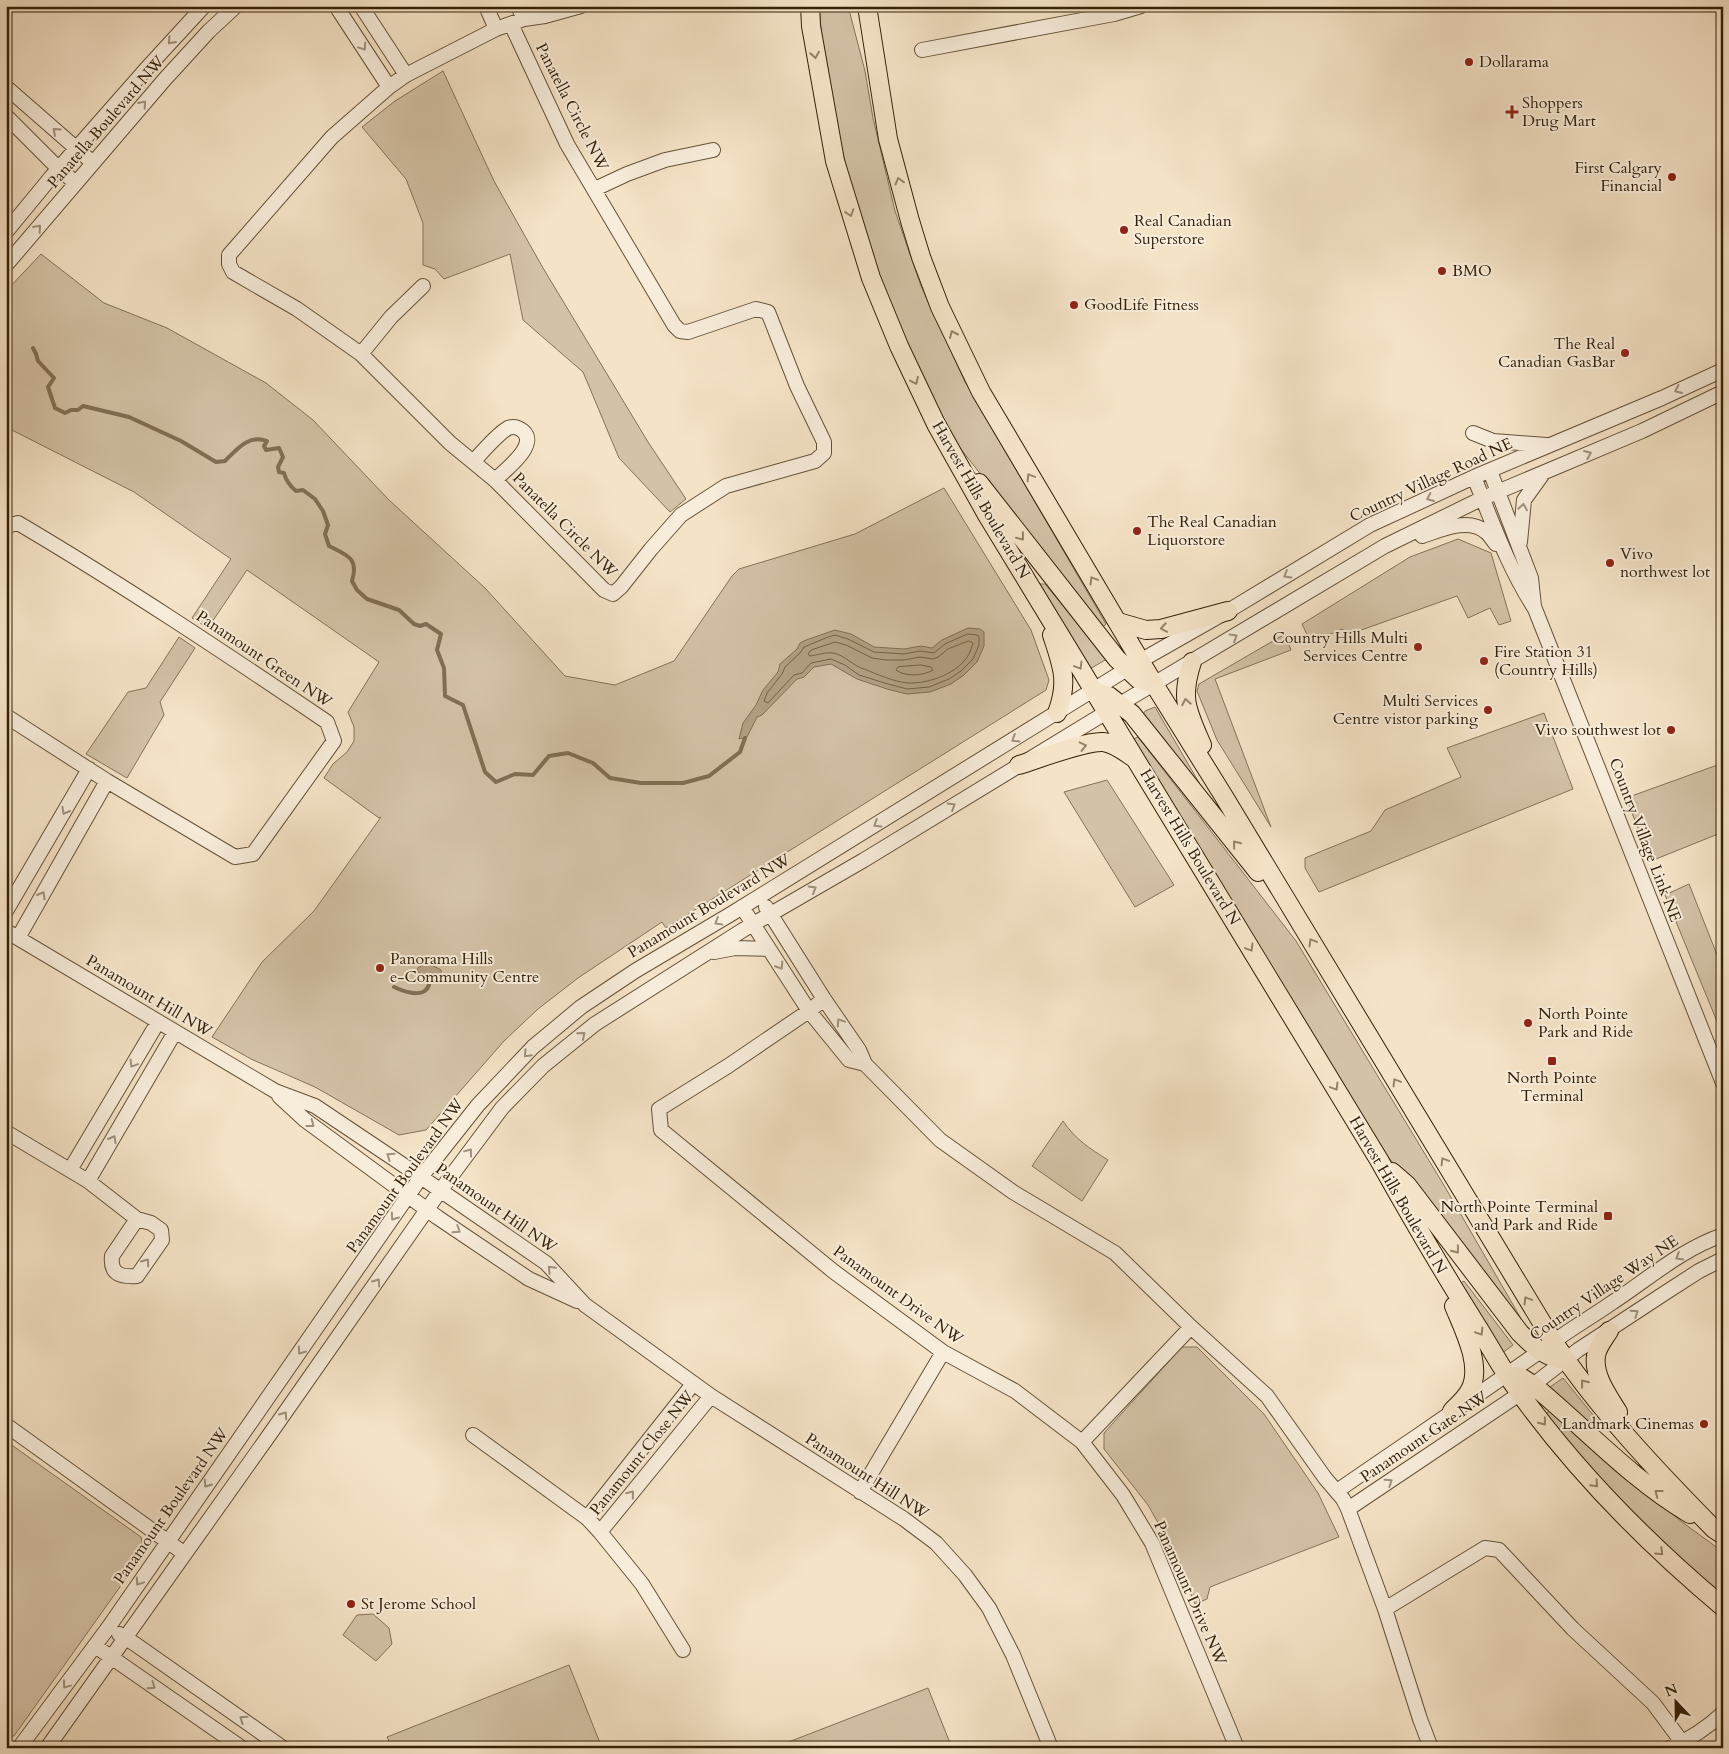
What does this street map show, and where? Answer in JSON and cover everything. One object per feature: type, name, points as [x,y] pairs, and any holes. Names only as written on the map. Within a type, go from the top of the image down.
[{"type":"main road","name":"Harvest Hills Boulevard N","points":[[810,6],[810,26],[834,161],[871,278],[899,346],[936,424],[987,515],[1094,690],[1114,708],[1136,759],[1379,1160],[1440,1268],[1507,1376],[1526,1389],[1591,1480],[1661,1553],[1723,1606]]},
{"type":"main road","points":[[867,10],[888,139],[921,257],[940,306],[995,419],[1118,622],[1138,679],[1154,684],[1300,922],[1553,1358],[1565,1360],[1649,1462],[1718,1532]]},
{"type":"main road","points":[[948,444],[1117,659],[1134,665]]},
{"type":"main road","points":[[1040,601],[1064,676],[1063,698],[1057,713]]},
{"type":"main road","points":[[1118,622],[1146,630],[1161,629],[1228,611]]},
{"type":"main road","points":[[1192,662],[1185,684],[1187,707],[1232,811]]},
{"type":"main road","points":[[1114,708],[1132,714],[1300,922]]},
{"type":"main road","points":[[1019,765],[1079,747],[1103,742],[1136,759]]},
{"type":"main road","points":[[1379,1160],[1407,1185],[1520,1334],[1547,1346]]},
{"type":"main road","points":[[1440,1268],[1474,1360],[1471,1389],[1452,1411]]},
{"type":"main road","points":[[1609,1331],[1596,1356],[1598,1372],[1608,1395],[1649,1462]]},
{"type":"main road","points":[[1526,1389],[1676,1506],[1718,1532]]},
{"type":"street","name":"Panatella Boulevard NW","points":[[6,232],[146,68],[204,6]]},
{"type":"street","name":"Panatella Boulevard NW","points":[[6,265],[171,72],[236,6]]},
{"type":"street","points":[[336,6],[389,87]]},
{"type":"street","points":[[362,6],[406,75]]},
{"type":"street","points":[[486,6],[496,29]]},
{"type":"street","points":[[518,16],[545,16],[581,6]]},
{"type":"street","points":[[922,50],[1114,14],[1141,6]]},
{"type":"street","name":"Panatella Circle NW","points":[[518,16],[567,144],[674,325],[680,331],[688,332],[756,309],[768,312],[797,386],[824,442],[824,453],[815,461],[726,486],[682,515],[651,549],[622,588],[613,594],[604,590],[495,480],[450,442],[361,354],[297,309],[233,272],[229,264],[229,255],[332,137],[389,87],[406,75],[518,16]]},
{"type":"street","points":[[6,87],[93,163]]},
{"type":"street","points":[[6,116],[59,169],[76,183]]},
{"type":"street","points":[[594,189],[665,160],[713,150]]},
{"type":"street","points":[[361,354],[391,317],[423,286]]},
{"type":"street","name":"Country Village Road NE","points":[[1134,665],[1228,611],[1370,525],[1474,477],[1662,398],[1723,370]]},
{"type":"street","points":[[47,1748],[440,1191],[502,1108],[543,1066],[595,1024],[705,954],[1385,546],[1483,498],[1642,431],[1723,392]]},
{"type":"street","points":[[474,462],[508,428],[516,427],[522,430],[526,435],[525,450],[495,480]]},
{"type":"street","points":[[1473,433],[1493,441],[1550,445]]},
{"type":"street","name":"Country Village Link NE","points":[[1490,471],[1531,578],[1535,609]]},
{"type":"street","points":[[1519,548],[1524,500],[1543,473]]},
{"type":"street","name":"Country Village Link NE","points":[[1474,477],[1504,554],[1519,584],[1535,609],[1646,893],[1723,1083]]},
{"type":"street","name":"Panamount Green NW","points":[[6,526],[18,523],[94,568],[188,629],[327,722],[334,741],[253,854],[235,857],[107,781],[6,716]]},
{"type":"street","points":[[1385,546],[1459,525],[1472,526],[1486,532],[1504,554]]},
{"type":"street","name":"Panamount Boulevard NW","points":[[19,1748],[108,1628],[422,1177],[478,1106],[533,1047],[582,1008],[635,971],[1134,665]]},
{"type":"street","points":[[6,912],[89,769]]},
{"type":"street","points":[[12,934],[107,781]]},
{"type":"street","points":[[759,896],[824,999],[859,1050],[865,1064],[940,1140],[1014,1192],[1115,1253],[1191,1327],[1267,1396],[1337,1491],[1348,1509],[1385,1609],[1431,1748]]},
{"type":"street","points":[[742,907],[810,1011],[848,1060],[865,1064]]},
{"type":"street","name":"Panamount Hill NW","points":[[12,934],[275,1092],[315,1106],[546,1263],[585,1305],[710,1396],[904,1519],[936,1543],[965,1575],[989,1608],[1013,1654],[1051,1748]]},
{"type":"street","points":[[705,954],[735,948],[769,949]]},
{"type":"street","name":"Panamount Drive NW","points":[[824,999],[810,1011],[728,1066],[658,1109],[661,1130],[832,1271],[943,1352],[1015,1391],[1082,1442],[1122,1495],[1152,1543],[1237,1748]]},
{"type":"street","points":[[79,1175],[158,1022]]},
{"type":"street","points":[[79,1175],[175,1032]]},
{"type":"street","name":"Panamount Hill NW","points":[[275,1092],[305,1120],[427,1210],[528,1279],[585,1305]]},
{"type":"street","points":[[6,1132],[79,1175],[136,1219]]},
{"type":"street","name":"Country Village Way NE","points":[[1507,1376],[1547,1346],[1614,1302],[1662,1267],[1723,1235]]},
{"type":"street","points":[[1526,1389],[1565,1360],[1683,1281],[1723,1259]]},
{"type":"street","points":[[1082,1442],[1191,1327]]},
{"type":"street","points":[[860,1492],[943,1352]]},
{"type":"street","name":"Panamount Gate NW","points":[[1337,1491],[1452,1411],[1507,1376]]},
{"type":"street","name":"Panamount Close NW","points":[[587,1518],[693,1384]]},
{"type":"street","name":"Panamount Gate NW","points":[[1348,1509],[1526,1389]]},
{"type":"street","name":"Panamount Close NW","points":[[600,1532],[710,1396]]},
{"type":"street","points":[[251,1421],[270,1434]]},
{"type":"street","points":[[6,1425],[185,1554]]},
{"type":"street","points":[[473,1436],[587,1518],[642,1584],[683,1650]]},
{"type":"street","points":[[1385,1609],[1486,1548],[1499,1550],[1573,1629],[1653,1703],[1676,1745],[1710,1726],[1723,1714]]},
{"type":"street","points":[[108,1628],[126,1638],[283,1748]]},
{"type":"street","points":[[95,1646],[242,1748]]},
{"type":"shaded area","points":[[819,6],[848,6],[865,71],[873,118],[895,211],[921,286],[965,382],[1106,624],[1102,628],[956,443],[901,337],[867,248],[826,87]]},
{"type":"shaded area","points":[[443,71],[494,181],[543,268],[648,442],[686,499],[670,512],[619,458],[583,372],[523,320],[510,254],[444,279],[435,269],[423,265],[423,223],[406,179],[362,127],[395,101]]},
{"type":"shaded area","points":[[41,254],[104,303],[167,328],[266,383],[313,420],[389,500],[485,588],[565,676],[615,685],[674,661],[732,576],[739,569],[855,534],[944,488],[1031,630],[1049,680],[1046,690],[666,928],[662,922],[578,978],[538,1009],[504,1041],[426,1130],[399,1135],[315,1087],[251,1059],[212,1037],[262,962],[314,911],[381,817],[379,818],[324,778],[333,764],[347,752],[354,741],[354,727],[348,712],[379,662],[247,570],[208,628],[192,618],[231,559],[134,492],[6,427],[6,291]]},
{"type":"shaded area","points":[[1458,539],[1491,553],[1511,621],[1499,625],[1490,608],[1468,618],[1457,596],[1350,634],[1342,629],[1311,643],[1302,624],[1410,557]]},
{"type":"shaded area","points":[[1040,584],[1045,584],[1107,659],[1088,670]]},
{"type":"shaded area","points":[[1285,634],[1291,650],[1215,679],[1271,827],[1217,740],[1197,691],[1199,684]]},
{"type":"shaded area","points":[[179,637],[195,648],[160,702],[164,715],[127,778],[86,754],[128,692],[146,688]]},
{"type":"shaded area","points":[[1155,707],[1201,786],[1199,788],[1142,716],[1145,711]]},
{"type":"shaded area","points":[[1544,713],[1573,789],[1319,892],[1305,868],[1305,858],[1371,831],[1385,810],[1461,777],[1447,748]]},
{"type":"shaded area","points":[[1138,737],[1296,941],[1445,1187],[1523,1322],[1518,1324],[1421,1196],[1383,1151],[1131,740]]},
{"type":"shaded area","points":[[1723,763],[1723,832],[1651,861],[1626,798]]},
{"type":"shaded area","points":[[1107,780],[1174,885],[1135,907],[1064,792]]},
{"type":"shaded area","points":[[1689,884],[1723,970],[1723,1036],[1665,895]]},
{"type":"shaded area","points":[[1063,1121],[1078,1139],[1108,1160],[1082,1201],[1032,1166]]},
{"type":"shaded area","points":[[1464,1281],[1513,1345],[1501,1354],[1459,1284]]},
{"type":"shaded area","points":[[1182,1347],[1197,1347],[1264,1414],[1318,1493],[1339,1537],[1210,1587],[1207,1599],[1195,1604],[1171,1546],[1148,1505],[1104,1449],[1104,1433]]},
{"type":"shaded area","points":[[1563,1378],[1598,1421],[1594,1427],[1550,1387]]},
{"type":"shaded area","points":[[1550,1411],[1682,1522],[1723,1552],[1723,1597],[1653,1539],[1544,1415]]},
{"type":"shaded area","points":[[6,1441],[141,1537],[144,1553],[14,1736],[6,1737]]},
{"type":"shaded area","points":[[373,1614],[389,1628],[392,1644],[376,1661],[343,1635],[357,1615]]},
{"type":"shaded area","points":[[569,1665],[602,1748],[392,1748],[387,1737]]},
{"type":"shaded area","points":[[928,1688],[952,1748],[773,1748]]},
{"type":"water","points":[[968,628],[980,629],[984,632],[984,646],[977,662],[964,675],[951,684],[930,692],[907,694],[857,679],[831,664],[814,667],[804,677],[797,679],[762,715],[757,717],[747,737],[739,739],[743,723],[756,705],[763,690],[778,672],[780,664],[797,649],[800,643],[806,640],[835,630],[851,634],[874,647],[904,649],[921,646],[932,648],[942,640]]},
{"type":"water","points":[[424,964],[432,965],[441,970],[442,977],[428,979],[417,971]]},
{"type":"waterway","points":[[33,348],[38,361],[54,378],[48,387],[55,408],[65,413],[71,410],[78,410],[83,406],[129,417],[181,441],[216,462],[225,461],[244,444],[255,439],[267,441],[264,446],[266,450],[279,448],[283,457],[278,467],[279,472],[284,473],[288,483],[296,491],[303,490],[315,499],[323,511],[328,525],[325,534],[329,546],[346,555],[353,562],[354,573],[352,581],[357,590],[367,599],[399,610],[414,624],[420,626],[426,624],[441,634],[437,650],[444,668],[445,696],[463,705],[485,772],[496,782],[515,774],[533,775],[549,756],[568,753],[593,763],[610,778],[641,783],[683,783],[709,776],[740,752],[745,738]]},
{"type":"waterway","points":[[394,987],[411,993],[422,992],[429,986],[430,979]]},
{"type":"place","name":"Dollarama","points":[[1469,62]]},
{"type":"place","name":"Shoppers Drug Mart","points":[[1512,112]]},
{"type":"place","name":"First Calgary Financial","points":[[1672,177]]},
{"type":"place","name":"Real Canadian Superstore","points":[[1124,230]]},
{"type":"place","name":"BMO","points":[[1442,271]]},
{"type":"place","name":"GoodLife Fitness","points":[[1074,305]]},
{"type":"place","name":"The Real Canadian GasBar","points":[[1625,353]]},
{"type":"place","name":"The Real Canadian Liquorstore","points":[[1137,531]]},
{"type":"place","name":"Vivo northwest lot","points":[[1610,563]]},
{"type":"place","name":"Country Hills Multi Services Centre","points":[[1418,647]]},
{"type":"place","name":"Fire Station 31 (Country Hills)","points":[[1484,661]]},
{"type":"place","name":"Multi Services Centre vistor parking","points":[[1488,710]]},
{"type":"place","name":"Vivo southwest lot","points":[[1671,730]]},
{"type":"place","name":"Panorama Hills e-Community Centre","points":[[380,968]]},
{"type":"place","name":"North Pointe Park and Ride","points":[[1528,1023]]},
{"type":"place","name":"North Pointe Terminal","points":[[1552,1061]]},
{"type":"place","name":"North Pointe Terminal and Park and Ride","points":[[1608,1216]]},
{"type":"place","name":"Landmark Cinemas","points":[[1704,1424]]},
{"type":"place","name":"St Jerome School","points":[[351,1604]]}]
